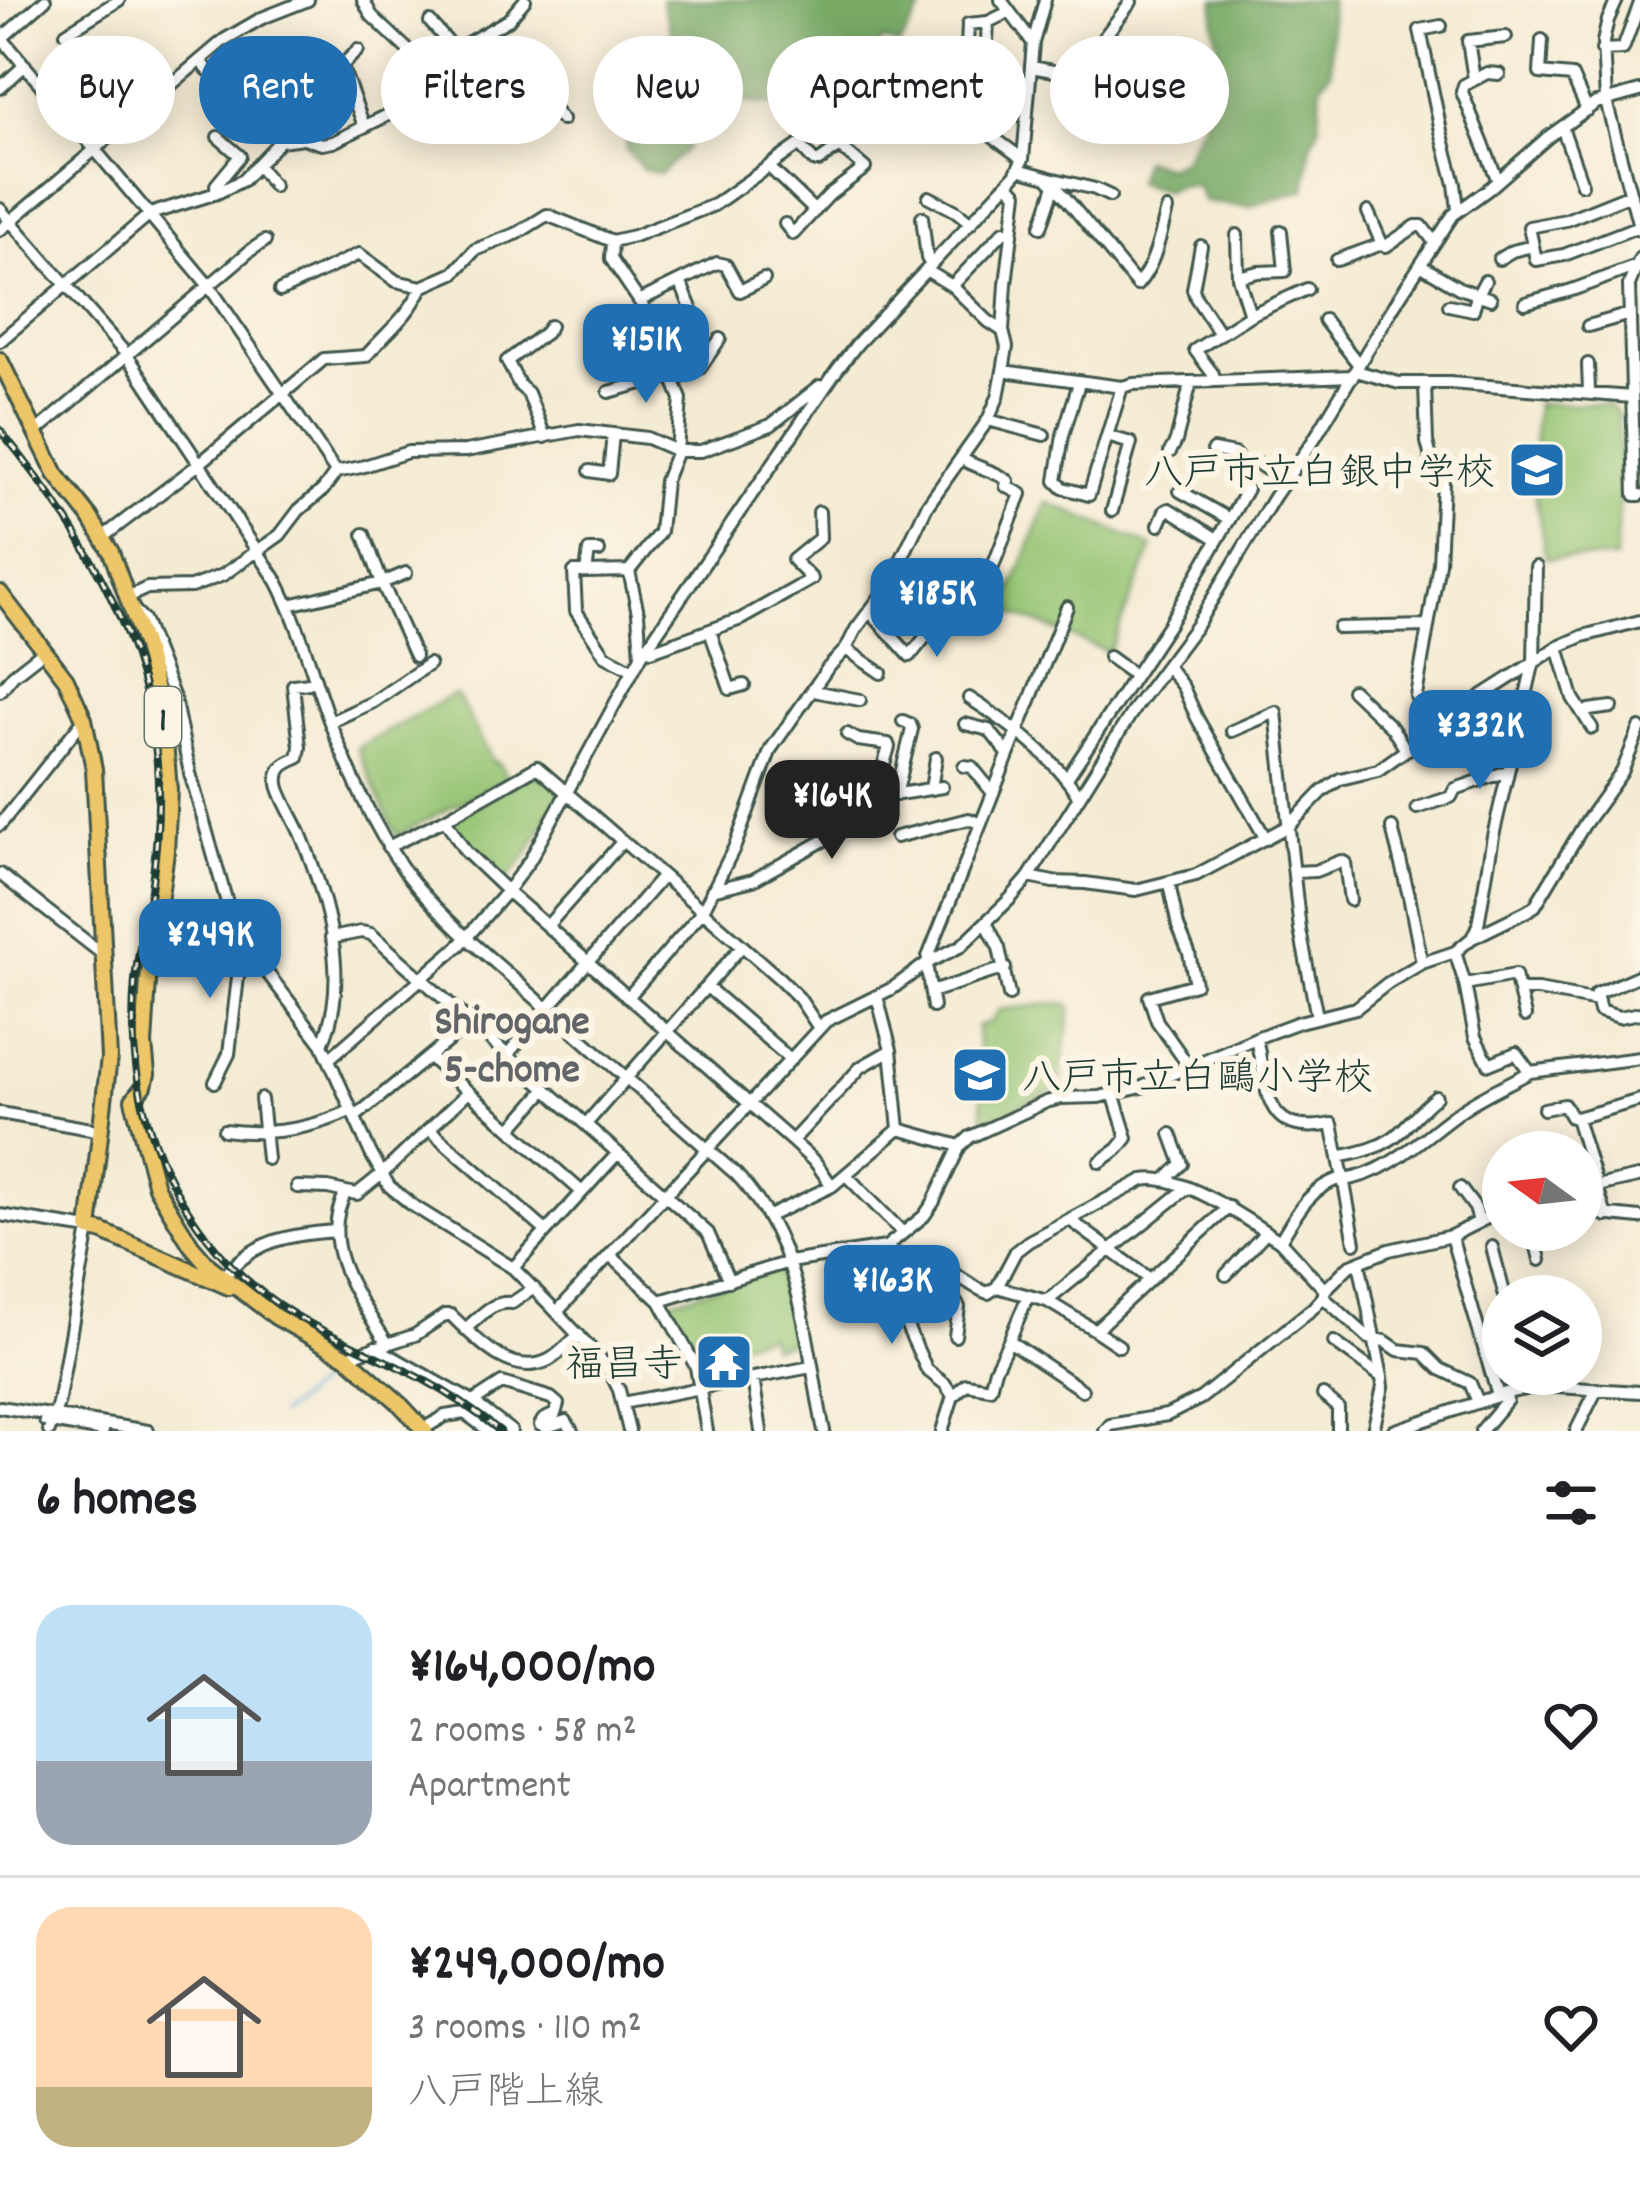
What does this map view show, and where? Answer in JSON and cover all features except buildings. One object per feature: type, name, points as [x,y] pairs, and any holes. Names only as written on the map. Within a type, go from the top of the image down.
[{"type":"main road","name":"1","points":[[0,360],[56,474],[104,537],[130,603],[163,719],[169,789],[166,852],[148,980],[147,1074],[133,1100],[156,1187],[209,1267],[299,1331],[347,1357],[424,1430]]},
{"type":"main road","name":"1","points":[[0,593],[66,679],[84,719],[94,769],[109,1058],[89,1229],[244,1293]]},
{"type":"street","points":[[45,0],[1,37],[209,286],[336,472]]},
{"type":"street","points":[[66,33],[119,0]]},
{"type":"street","points":[[231,36],[308,0]]},
{"type":"street","points":[[363,0],[393,36]]},
{"type":"street","points":[[480,36],[508,20],[525,0]]},
{"type":"street","points":[[1001,0],[1033,43]]},
{"type":"street","points":[[330,1058],[467,938],[507,891],[530,860],[644,652],[837,370],[1021,164],[1033,43],[1045,0]]},
{"type":"street","points":[[1617,0],[1602,50],[1606,101],[1634,197],[1640,230],[1536,260],[1528,227],[1566,220],[1634,197]]},
{"type":"street","points":[[1031,67],[1075,75],[1131,2]]},
{"type":"street","points":[[1602,50],[1623,50],[1640,3]]},
{"type":"street","points":[[967,36],[968,24],[988,22],[1009,11]]},
{"type":"street","points":[[430,22],[447,36]]},
{"type":"street","points":[[987,36],[988,22]]},
{"type":"street","points":[[1441,26],[1420,30],[1459,209]]},
{"type":"street","points":[[1474,79],[1468,40],[1506,37]]},
{"type":"street","points":[[1542,40],[1540,73],[1572,76],[1587,110]]},
{"type":"street","points":[[5,225],[199,62]]},
{"type":"street","points":[[0,88],[25,65]]},
{"type":"street","points":[[1498,181],[1462,92],[1474,79],[1499,74]]},
{"type":"street","points":[[557,1312],[819,1028],[961,946],[1028,877],[1136,706],[1196,626],[1459,209],[1587,110],[1640,91]]},
{"type":"street","points":[[357,107],[364,126]]},
{"type":"street","points":[[357,130],[381,119]]},
{"type":"street","points":[[1562,127],[1582,184]]},
{"type":"street","points":[[217,193],[216,185],[240,156],[226,144]]},
{"type":"street","points":[[0,341],[150,214],[243,180],[277,144]]},
{"type":"street","points":[[280,291],[359,254],[396,281],[422,287],[454,274],[475,250],[547,215],[612,241],[634,236],[714,205],[799,145],[819,161],[841,144]]},
{"type":"street","points":[[997,144],[1051,181],[1111,196]]},
{"type":"street","points":[[785,224],[794,234],[829,195],[865,168],[839,146]]},
{"type":"street","points":[[257,164],[274,186]]},
{"type":"street","points":[[769,167],[815,211]]},
{"type":"street","points":[[1051,181],[1137,285],[1155,250],[1166,210]]},
{"type":"street","points":[[1041,227],[1051,181]]},
{"type":"street","points":[[629,996],[702,912],[735,846],[766,758],[889,585],[927,506],[988,420],[998,397],[1007,347],[1003,331],[1006,284],[1017,193],[1008,183]]},
{"type":"street","points":[[929,197],[971,223]]},
{"type":"street","points":[[0,209],[5,225],[127,355],[289,605],[330,722],[388,847],[431,903],[467,938],[707,1148],[752,1192],[769,1216],[789,1262],[824,1431]]},
{"type":"street","points":[[1368,212],[1387,247],[1416,226],[1422,226],[1435,243]]},
{"type":"street","points":[[922,217],[929,268],[1003,331]]},
{"type":"street","points":[[952,286],[1004,231]]},
{"type":"street","points":[[1238,277],[1285,271],[1281,231]]},
{"type":"street","points":[[1237,236],[1238,277],[1250,315]]},
{"type":"street","points":[[36,432],[266,241]]},
{"type":"street","points":[[612,241],[611,259],[652,320],[681,399],[677,451],[665,481],[660,532],[629,571]]},
{"type":"street","points":[[1336,260],[1382,244]]},
{"type":"street","points":[[1201,246],[1193,289],[1220,334]]},
{"type":"street","points":[[1499,259],[1512,250],[1533,246]]},
{"type":"street","points":[[1284,257],[1301,256]]},
{"type":"street","points":[[639,302],[722,262],[740,291],[764,279]]},
{"type":"street","points":[[1526,303],[1572,290],[1637,262]]},
{"type":"street","points":[[1637,262],[1629,285],[1635,495],[1640,495]]},
{"type":"street","points":[[1420,265],[1491,299]]},
{"type":"street","points":[[680,281],[697,323]]},
{"type":"street","points":[[1448,305],[1473,310],[1486,281]]},
{"type":"street","points":[[104,537],[323,359],[366,356],[411,311],[422,287]]},
{"type":"street","points":[[1214,380],[1195,350],[1250,315],[1307,289]]},
{"type":"street","points":[[1588,326],[1630,314]]},
{"type":"street","points":[[1324,320],[1356,371]]},
{"type":"street","points":[[545,437],[529,393],[507,361],[550,326]]},
{"type":"street","points":[[609,392],[700,368],[720,339]]},
{"type":"street","points":[[1588,364],[1589,392]]},
{"type":"street","points":[[628,1431],[610,1372],[534,1288],[512,1268],[389,1186],[322,1044],[236,931],[209,846],[174,698],[143,619],[130,603],[147,588],[190,587],[235,567],[280,535],[336,472],[408,452],[466,451],[579,430],[647,438],[677,451],[701,451],[771,425],[837,370]]},
{"type":"street","points":[[1003,371],[1122,387],[1356,371],[1425,385],[1634,391]]},
{"type":"street","points":[[1170,452],[1191,382]]},
{"type":"street","points":[[1079,383],[1056,481],[1088,495],[1122,387]]},
{"type":"street","points":[[1425,385],[1427,442],[1443,482],[1439,563],[1416,696],[1436,735]]},
{"type":"street","points":[[988,420],[1044,435]]},
{"type":"street","points":[[590,471],[609,474],[613,434]]},
{"type":"street","points":[[1107,436],[1132,443],[1112,512]]},
{"type":"street","points":[[1067,778],[1247,488],[1229,476],[1234,454],[1213,450]]},
{"type":"street","points":[[962,459],[1004,477],[1006,486],[1021,494],[990,574]]},
{"type":"street","points":[[1258,464],[1286,481]]},
{"type":"street","points":[[1180,491],[1229,519]]},
{"type":"street","points":[[1159,525],[1169,509],[1217,539]]},
{"type":"street","points":[[644,652],[740,619],[812,579],[793,560],[820,538],[819,512]]},
{"type":"street","points":[[364,534],[415,656]]},
{"type":"street","points":[[586,572],[589,551],[599,550]]},
{"type":"street","points":[[1472,938],[1534,662],[1536,568]]},
{"type":"street","points":[[629,571],[644,652]]},
{"type":"street","points":[[629,571],[574,572],[576,611],[605,655],[633,670]]},
{"type":"street","points":[[289,605],[406,573]]},
{"type":"street","points":[[1198,573],[1220,586]]},
{"type":"street","points":[[870,612],[910,656],[931,630],[889,585]]},
{"type":"street","points":[[933,1006],[927,964],[1066,608]]},
{"type":"street","points":[[1028,877],[1147,890],[1209,869],[1290,825],[1340,779],[1378,770],[1406,749],[1447,730],[1483,695],[1558,647],[1640,621]]},
{"type":"street","points":[[1339,628],[1427,626]]},
{"type":"street","points":[[710,632],[730,689],[744,685]]},
{"type":"street","points":[[1558,647],[1574,698],[1592,728]]},
{"type":"street","points":[[846,649],[881,673]]},
{"type":"street","points":[[0,692],[45,650]]},
{"type":"street","points":[[1108,657],[1134,675]]},
{"type":"street","points":[[330,722],[373,701],[429,664]]},
{"type":"street","points":[[1167,666],[1184,687],[1266,839]]},
{"type":"street","points":[[309,683],[293,685],[300,747],[298,758],[279,770],[278,787],[292,811],[330,922],[336,997],[322,1044]]},
{"type":"street","points":[[1352,690],[1392,728],[1406,749]]},
{"type":"street","points":[[814,691],[860,700]]},
{"type":"street","points":[[969,698],[1033,743],[1079,797]]},
{"type":"street","points":[[1583,714],[1612,707]]},
{"type":"street","points":[[1232,731],[1276,712],[1300,930],[1317,1018]]},
{"type":"street","points":[[0,825],[84,719]]},
{"type":"street","points":[[896,795],[912,729],[903,721]]},
{"type":"street","points":[[965,724],[989,730],[1008,754]]},
{"type":"street","points":[[889,1249],[924,1216],[960,1146],[970,1138],[1046,1102],[1142,1087],[1256,1038],[1356,1008],[1422,963],[1454,952],[1534,906],[1622,772],[1640,728]]},
{"type":"street","points":[[847,734],[888,745],[874,798]]},
{"type":"street","points":[[712,890],[753,880],[828,838],[874,798],[937,788],[936,758]]},
{"type":"street","points":[[964,766],[972,767],[993,793]]},
{"type":"street","points":[[388,847],[537,767],[799,998],[819,1028]]},
{"type":"street","points":[[1417,808],[1508,771]]},
{"type":"street","points":[[445,819],[465,851],[507,891],[792,1141],[832,1186]]},
{"type":"street","points":[[896,837],[968,819],[981,824]]},
{"type":"street","points":[[1392,828],[1422,963]]},
{"type":"street","points":[[548,925],[622,842]]},
{"type":"street","points":[[1295,872],[1345,863],[1350,900]]},
{"type":"street","points":[[0,874],[105,956]]},
{"type":"street","points":[[507,1055],[663,877]]},
{"type":"street","points":[[1169,884],[1196,983],[1149,997],[1156,1022],[1190,1068]]},
{"type":"street","points":[[986,922],[1005,968],[1010,995]]},
{"type":"street","points":[[331,938],[371,934],[708,1233],[729,1280]]},
{"type":"street","points":[[586,1124],[742,946]]},
{"type":"street","points":[[215,1082],[229,1054],[239,960],[247,948]]},
{"type":"street","points":[[1454,952],[1475,1037],[1489,1064],[1516,1053],[1530,1072]]},
{"type":"street","points":[[932,992],[1005,968]]},
{"type":"street","points":[[1465,984],[1511,974],[1517,978],[1525,1016]]},
{"type":"street","points":[[1640,975],[1596,994],[1600,1011],[1619,1017],[1640,1013]]},
{"type":"street","points":[[707,986],[789,1058]]},
{"type":"street","points":[[1520,990],[1598,1001]]},
{"type":"street","points":[[877,996],[891,1050],[899,1129]]},
{"type":"street","points":[[224,1130],[316,1125],[354,1113],[470,1022]]},
{"type":"street","points":[[1256,1038],[1274,1109],[1286,1123],[1309,1128],[1332,1124],[1355,1244]]},
{"type":"street","points":[[792,1141],[861,1067],[891,1050]]},
{"type":"street","points":[[429,1057],[582,1192]]},
{"type":"street","points":[[1280,1240],[1305,1200],[1332,1180],[1370,1174],[1504,1083],[1530,1072],[1640,1058]]},
{"type":"street","points":[[511,1129],[546,1089]]},
{"type":"street","points":[[297,1186],[357,1194],[467,1092]]},
{"type":"street","points":[[1100,1162],[1127,1138],[1113,1094]]},
{"type":"street","points":[[1339,1157],[1385,1143],[1436,1096]]},
{"type":"street","points":[[262,1099],[267,1160]]},
{"type":"street","points":[[1544,1109],[1564,1105],[1576,1118],[1640,1100]]},
{"type":"street","points":[[0,1113],[102,1131]]},
{"type":"street","points":[[1576,1118],[1580,1131]]},
{"type":"street","points":[[429,1129],[546,1231]]},
{"type":"street","points":[[899,1129],[960,1146]]},
{"type":"street","points":[[769,1216],[832,1186],[899,1129]]},
{"type":"street","points":[[1165,1180],[1182,1164],[1171,1134]]},
{"type":"street","points":[[512,1268],[618,1153]]},
{"type":"street","points":[[846,1175],[903,1233]]},
{"type":"street","points":[[660,1301],[789,1262],[889,1249],[927,1269],[945,1269],[988,1293],[997,1287],[1016,1251],[1029,1241],[1156,1177],[1229,1207],[1280,1240],[1324,1293],[1373,1340],[1424,1353],[1440,1369],[1471,1383],[1478,1402]]},
{"type":"street","points":[[1602,1185],[1638,1177]]},
{"type":"street","points":[[1460,1188],[1479,1221]]},
{"type":"street","points":[[1047,1300],[1186,1189]]},
{"type":"street","points":[[346,1192],[334,1232],[337,1250],[376,1347],[512,1431]]},
{"type":"street","points":[[1602,1203],[1606,1216]]},
{"type":"street","points":[[1095,1330],[1229,1207]]},
{"type":"street","points":[[0,1215],[89,1229],[55,1420]]},
{"type":"street","points":[[1602,1215],[1640,1218]]},
{"type":"street","points":[[1070,1220],[1150,1279]]},
{"type":"street","points":[[1105,1431],[1110,1425],[1167,1415],[1201,1398],[1253,1359],[1340,1274],[1359,1262],[1451,1236],[1482,1220]]},
{"type":"street","points":[[224,1278],[242,1256],[269,1243],[334,1232]]},
{"type":"street","points":[[1226,1275],[1266,1232]]},
{"type":"street","points":[[1451,1236],[1482,1333]]},
{"type":"street","points":[[889,1249],[898,1306],[928,1370],[953,1396]]},
{"type":"street","points":[[1538,1251],[1540,1260]]},
{"type":"street","points":[[610,1256],[660,1301],[696,1367],[707,1431]]},
{"type":"street","points":[[1359,1262],[1383,1387],[1372,1431]]},
{"type":"street","points":[[945,1269],[944,1285],[959,1307],[956,1336]]},
{"type":"street","points":[[997,1287],[1047,1300],[1119,1346]]},
{"type":"street","points":[[466,1329],[493,1305],[512,1303],[534,1288]]},
{"type":"street","points":[[942,1431],[953,1396],[966,1384],[990,1388],[1028,1296]]},
{"type":"street","points":[[347,1357],[415,1335],[445,1315],[451,1315],[492,1354],[507,1360],[549,1360],[579,1335]]},
{"type":"street","points":[[1009,1341],[1082,1390]]},
{"type":"street","points":[[1334,1342],[1382,1377]]},
{"type":"street","points":[[622,1403],[812,1367]]},
{"type":"street","points":[[752,1378],[761,1431]]},
{"type":"street","points":[[424,1430],[502,1383],[557,1404],[555,1414],[540,1425]]},
{"type":"street","points":[[1602,1389],[1640,1393]]},
{"type":"street","points":[[1323,1395],[1338,1408],[1338,1431]]},
{"type":"street","points":[[1393,1431],[1502,1395],[1507,1400],[1481,1431]]},
{"type":"street","points":[[1576,1431],[1594,1395]]},
{"type":"street","points":[[469,1407],[489,1431]]},
{"type":"street","points":[[0,1410],[103,1431]]},
{"type":"street","points":[[55,1420],[148,1431]]},
{"type":"street","points":[[526,1431],[566,1421],[572,1431]]},
{"type":"green space","points":[[661,0],[927,0],[905,36],[767,36],[767,104],[743,102],[743,36],[671,36]]},
{"type":"green space","points":[[1215,0],[1330,0],[1331,71],[1321,84],[1319,127],[1311,144],[1305,189],[1249,207],[1204,202],[1196,185],[1166,191],[1136,182],[1143,159],[1167,167],[1184,158],[1191,144],[1229,144],[1229,36],[1216,36]]},
{"type":"green space","points":[[626,144],[688,147],[660,174],[643,169]]},
{"type":"green space","points":[[1536,403],[1608,404],[1618,415],[1620,492],[1615,559],[1546,558],[1533,483]]},
{"type":"green space","points":[[1047,502],[1153,547],[1109,652],[1004,610]]},
{"type":"green space","points":[[453,695],[507,778],[396,836],[357,748]]},
{"type":"green space","points":[[534,772],[560,790],[560,795],[526,857],[504,882],[467,849],[450,818]]},
{"type":"green space","points":[[1057,1003],[1071,1009],[1059,1088],[988,1119],[983,1117],[977,1026],[990,1023],[999,1010]]},
{"type":"green space","points":[[778,1269],[795,1341],[772,1347],[769,1335],[693,1353],[668,1301]]},
{"type":"waterway","points":[[280,1415],[343,1363]]},
{"type":"railway","points":[[0,430],[57,505],[105,585],[140,671],[151,716],[157,826],[133,1017],[140,1090],[160,1158],[195,1221],[218,1251],[265,1295],[434,1386],[500,1431]]},
{"type":"place","name":"八戸市立白銀中学校","points":[[1537,470]]},
{"type":"place","name":"八戸市立白鷗小学校","points":[[980,1075]]},
{"type":"place","name":"福昌寺","points":[[724,1362]]},
{"type":"district","name":"Shirogane 5-chome","points":[[512,1042]]}]
